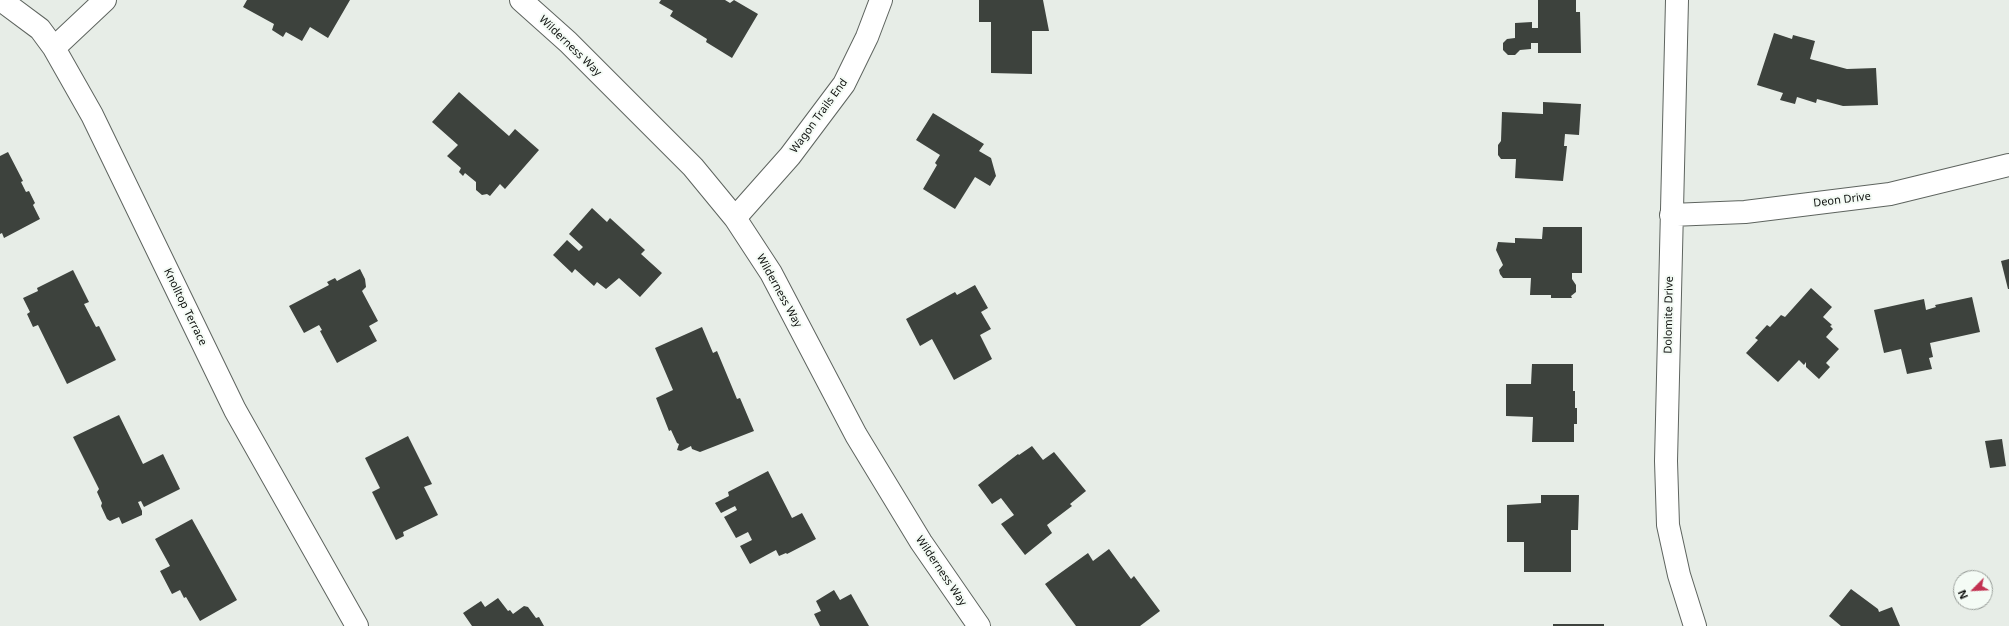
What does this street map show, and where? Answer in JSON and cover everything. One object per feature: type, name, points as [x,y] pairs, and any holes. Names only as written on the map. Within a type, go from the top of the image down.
[{"type":"street","name":"Knolltop Terrace","points":[[1,0],[40,29],[54,48],[92,115],[235,410],[357,626]]},
{"type":"street","points":[[54,48],[105,0]]},
{"type":"street","name":"Wilderness Way","points":[[521,0],[568,42],[692,167],[735,218],[771,273],[860,442],[921,542],[979,626]]},
{"type":"street","name":"Wagon Trails End","points":[[735,218],[790,156],[844,84],[867,37],[881,0]]},
{"type":"street","name":"Dolomite Drive","points":[[1677,0],[1666,461],[1668,525],[1679,575],[1695,626]]},
{"type":"street","name":"Deon Drive","points":[[1671,215],[1745,212],[1890,194],[2009,165]]},
{"type":"building","points":[[247,0],[350,0],[328,38],[310,27],[302,41],[286,32],[283,37],[272,30],[274,24],[243,7]]},
{"type":"building","points":[[661,0],[725,0],[730,3],[734,0],[758,14],[732,58],[706,42],[707,39],[670,16],[673,11],[659,3]]},
{"type":"building","points":[[979,0],[1043,0],[1049,31],[1032,31],[1032,74],[991,73],[991,22],[979,22]]},
{"type":"building","points":[[1538,0],[1576,0],[1576,12],[1580,12],[1581,53],[1538,53],[1538,43],[1531,43],[1531,49],[1520,50],[1515,55],[1508,55],[1503,50],[1503,43],[1507,39],[1515,38],[1515,23],[1532,22],[1532,28],[1538,28]]},
{"type":"building","points":[[1774,33],[1792,39],[1793,35],[1815,41],[1810,59],[1847,69],[1876,68],[1878,105],[1843,106],[1817,99],[1816,103],[1797,97],[1795,104],[1780,100],[1783,93],[1757,85]]},
{"type":"building","points":[[459,92],[509,136],[515,129],[539,150],[505,189],[500,184],[490,196],[487,194],[482,195],[476,190],[476,182],[465,173],[463,176],[459,172],[461,168],[447,156],[458,145],[432,122]]},
{"type":"building","points":[[1543,102],[1581,104],[1579,135],[1565,134],[1564,146],[1567,146],[1563,181],[1515,178],[1516,159],[1501,159],[1498,155],[1498,145],[1501,141],[1502,112],[1543,114]]},
{"type":"building","points":[[933,113],[984,144],[979,151],[991,158],[996,176],[990,186],[975,177],[955,209],[923,189],[937,165],[935,163],[940,155],[916,140]]},
{"type":"building","points":[[8,152],[23,181],[21,182],[26,192],[29,191],[35,203],[33,205],[40,219],[4,238],[2,233],[0,234],[0,156]]},
{"type":"building","points":[[592,208],[607,222],[610,218],[645,250],[641,254],[662,273],[640,297],[619,278],[606,289],[597,282],[594,286],[575,269],[572,273],[553,255],[567,240],[579,251],[583,247],[569,234]]},
{"type":"building","points":[[1543,227],[1582,227],[1582,273],[1572,273],[1572,279],[1576,285],[1576,292],[1571,296],[1572,298],[1551,298],[1551,295],[1530,295],[1531,278],[1503,278],[1500,274],[1499,270],[1503,265],[1496,250],[1498,242],[1515,243],[1515,238],[1542,239]]},
{"type":"building","points":[[2009,259],[2009,289],[2008,289],[2001,261]]},
{"type":"building","points":[[360,269],[365,279],[366,287],[362,291],[378,321],[369,326],[377,341],[337,363],[320,331],[322,330],[319,325],[304,333],[289,306],[329,285],[327,282],[335,278],[337,281]]},
{"type":"building","points":[[73,270],[89,302],[84,304],[96,327],[99,326],[116,360],[67,384],[38,325],[33,327],[27,314],[30,312],[23,298],[38,291],[37,288]]},
{"type":"building","points":[[975,285],[988,308],[981,312],[991,329],[980,335],[992,359],[954,380],[932,339],[920,346],[906,319],[955,292],[957,295]]},
{"type":"building","points":[[1811,288],[1832,307],[1823,317],[1832,325],[1830,326],[1833,329],[1826,337],[1839,349],[1826,363],[1830,367],[1819,379],[1806,367],[1806,362],[1804,365],[1799,360],[1778,382],[1746,353],[1758,340],[1755,338],[1767,325],[1770,327],[1781,315],[1785,317]]},
{"type":"building","points":[[1972,297],[1980,332],[1930,343],[1933,357],[1929,358],[1932,369],[1907,374],[1901,349],[1884,353],[1874,310],[1924,299],[1926,310],[1936,307],[1935,305]]},
{"type":"building","points":[[702,327],[713,353],[717,351],[737,399],[740,398],[754,431],[700,452],[692,449],[691,446],[681,451],[677,450],[679,444],[677,443],[671,430],[669,431],[656,398],[673,390],[655,348]]},
{"type":"building","points":[[1532,364],[1573,364],[1573,391],[1575,391],[1575,408],[1577,408],[1577,424],[1574,424],[1574,442],[1532,442],[1533,417],[1506,416],[1506,384],[1531,384]]},
{"type":"building","points":[[119,415],[143,464],[163,454],[180,489],[144,507],[141,501],[138,502],[142,515],[122,524],[119,517],[110,521],[107,519],[97,492],[99,489],[73,437]]},
{"type":"building","points":[[408,436],[432,484],[424,487],[438,515],[403,532],[404,536],[396,540],[372,492],[380,488],[365,458]]},
{"type":"building","points":[[2002,439],[2006,466],[1990,468],[1985,441]]},
{"type":"building","points":[[1032,446],[1043,460],[1054,452],[1086,491],[1070,504],[1072,506],[1047,525],[1052,533],[1025,555],[1001,524],[1014,515],[1001,498],[992,504],[978,485],[1018,454],[1019,455]]},
{"type":"building","points":[[768,471],[792,518],[802,513],[816,539],[787,554],[786,553],[779,556],[776,550],[750,564],[740,546],[752,540],[748,532],[736,538],[724,517],[737,510],[735,506],[721,513],[715,503],[729,496],[728,492]]},
{"type":"building","points":[[1541,495],[1579,495],[1578,530],[1571,530],[1571,572],[1524,572],[1524,542],[1507,542],[1507,505],[1541,503]]},
{"type":"building","points":[[192,519],[237,600],[200,621],[186,597],[184,598],[180,590],[172,594],[160,571],[170,566],[155,539]]},
{"type":"building","points":[[1109,549],[1131,579],[1134,576],[1160,611],[1140,626],[1076,626],[1045,584],[1088,553],[1093,561]]},
{"type":"building","points":[[1851,589],[1878,609],[1879,612],[1892,607],[1900,626],[1841,626],[1829,616]]},
{"type":"building","points":[[834,590],[840,600],[851,594],[869,626],[820,626],[814,614],[821,611],[816,601]]},
{"type":"building","points":[[498,598],[508,611],[510,610],[513,614],[524,606],[528,607],[536,618],[539,617],[544,626],[472,626],[463,613],[481,601],[485,607]]},
{"type":"building","points":[[1553,624],[1604,624],[1604,626],[1553,626]]}]
